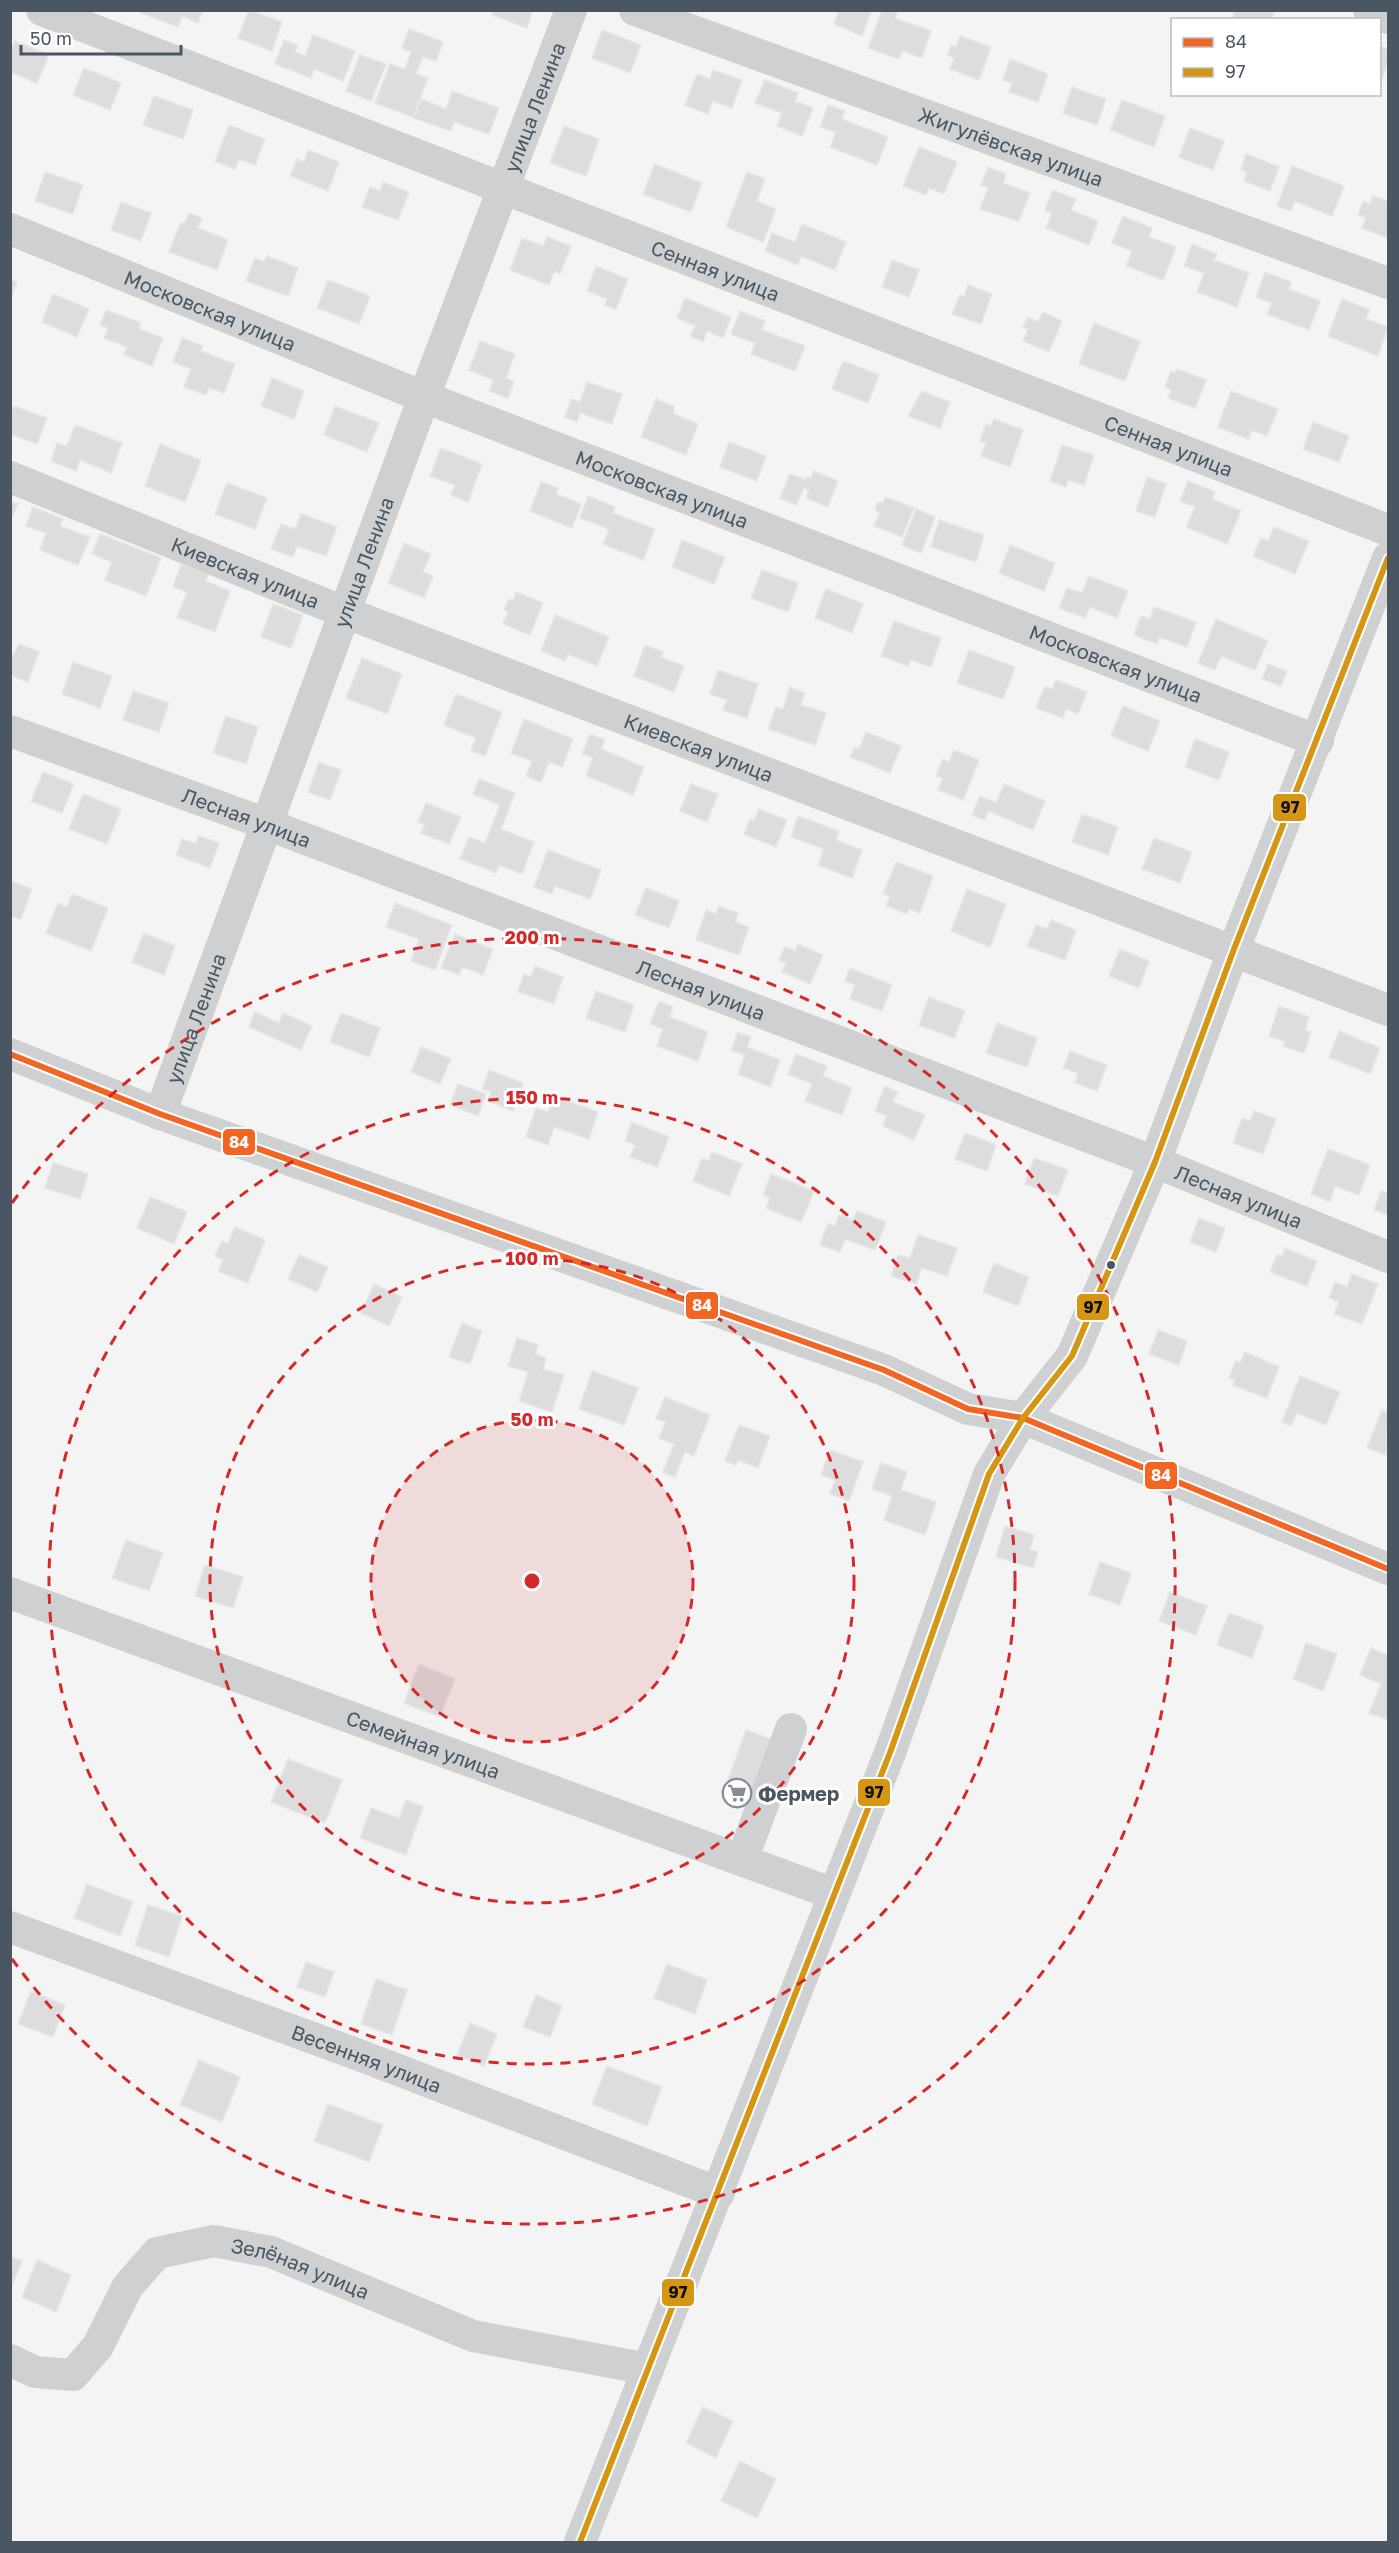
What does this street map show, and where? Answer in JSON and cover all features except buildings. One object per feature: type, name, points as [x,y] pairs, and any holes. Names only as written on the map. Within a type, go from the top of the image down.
[{"type":"street","name":"Сенная улица","points":[[42,10],[1389,530]]},
{"type":"street","name":"улица Ленина","points":[[160,1114],[265,824],[571,10]]},
{"type":"street","name":"Жигулёвская улица","points":[[635,10],[1389,283]]},
{"type":"street","points":[[1369,10],[1389,18]]},
{"type":"street","name":"Московская улица","points":[[10,229],[424,397],[1318,741]]},
{"type":"street","name":"Киевская улица","points":[[10,477],[344,612],[1234,949],[1389,1010]]},
{"type":"street","points":[[580,2542],[719,2193],[891,1750],[989,1474],[1023,1418],[1072,1356],[1155,1162],[1234,949],[1389,558]]},
{"type":"street","name":"Лесная улица","points":[[10,731],[265,824],[1155,1162],[1389,1257]]},
{"type":"street","points":[[10,1054],[160,1114],[884,1370],[968,1409],[1023,1418],[1389,1569]]},
{"type":"street","name":"Семейная улица","points":[[10,1593],[834,1894]]},
{"type":"street","points":[[742,1860],[790,1729]]},
{"type":"street","name":"Весенняя улица","points":[[10,1927],[359,2055],[719,2193]]},
{"type":"street","name":"Зелёная улица","points":[[10,2360],[35,2372],[74,2375],[98,2346],[128,2286],[157,2253],[214,2241],[271,2252],[473,2336],[648,2368]]},
{"type":"transit line","name":"97","points":[[580,2542],[891,1750],[989,1474],[1023,1418],[1072,1356],[1155,1162],[1234,949],[1388,558]]},
{"type":"transit line","name":"84","points":[[10,1054],[160,1114],[884,1370],[968,1409],[1023,1418],[1388,1569]]},
{"type":"place","name":"Фермер","points":[[737,1793]]}]
